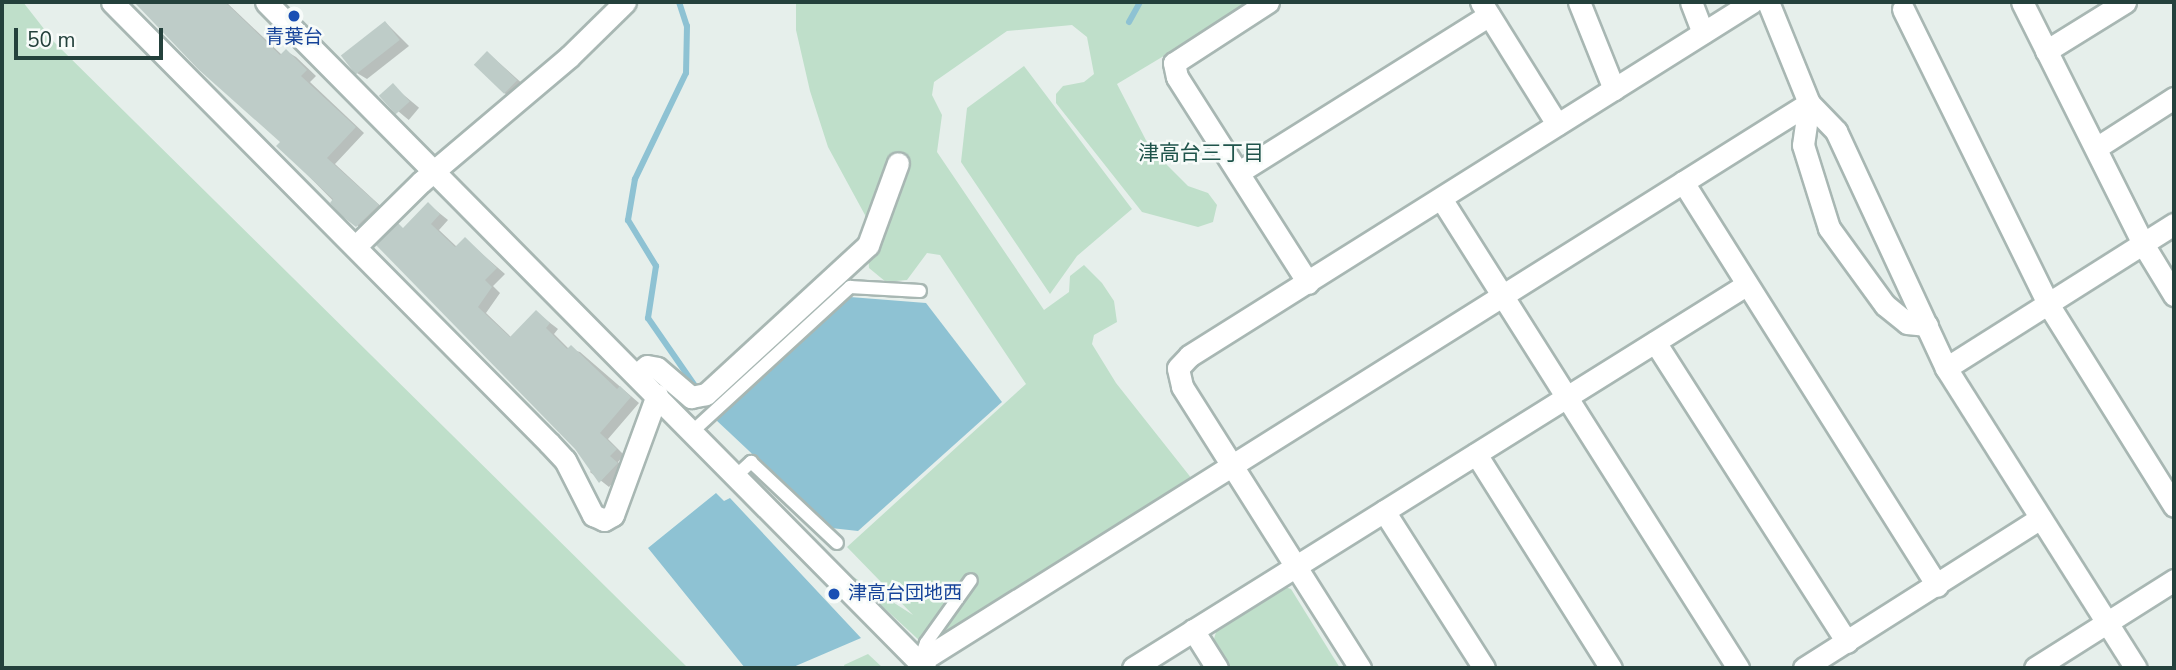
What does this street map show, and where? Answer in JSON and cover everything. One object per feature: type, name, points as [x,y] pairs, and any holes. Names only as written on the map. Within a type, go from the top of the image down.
[{"type":"street","points":[[112,2],[565,460],[593,515],[604,520],[614,514],[657,395]]},
{"type":"street","points":[[266,2],[433,172],[694,430],[922,665],[1231,464],[1809,103]]},
{"type":"street","points":[[356,246],[433,172],[570,56],[625,2]]},
{"type":"street","points":[[1268,2],[1174,63],[1177,77],[1308,283]]},
{"type":"street","points":[[1579,2],[1614,89]]},
{"type":"street","points":[[1691,2],[1703,33]]},
{"type":"street","points":[[1360,668],[1182,386],[1178,368],[1189,356],[1442,200],[1557,124],[1752,2]]},
{"type":"street","points":[[1768,2],[1809,103],[1836,131],[1946,368],[2039,519],[2136,668]]},
{"type":"street","points":[[2022,2],[2143,244],[2174,295]]},
{"type":"street","points":[[2046,51],[2125,2]]},
{"type":"street","points":[[1906,4],[2049,304],[2174,506]]},
{"type":"street","points":[[1239,172],[1485,8],[1557,124]]},
{"type":"street","points":[[2096,148],[2174,98]]},
{"type":"street","points":[[1809,103],[1804,145],[1829,228],[1885,305],[1907,323],[1927,325]]},
{"type":"street","points":[[636,375],[647,366],[657,368],[691,397],[706,394],[868,245],[898,163]]},
{"type":"street","points":[[1683,182],[1937,586]]},
{"type":"street","points":[[1442,200],[1738,668]]},
{"type":"street","points":[[1946,368],[2174,224]]},
{"type":"street","points":[[1133,668],[1746,285]]},
{"type":"street","points":[[1655,342],[1847,642]]},
{"type":"street","points":[[1476,454],[1611,668]]},
{"type":"street","points":[[1384,511],[1484,668]]},
{"type":"street","points":[[1804,668],[2039,519]]},
{"type":"street","points":[[2035,668],[2174,580]]},
{"type":"street","points":[[1193,630],[1217,668]]},
{"type":"lane","points":[[694,430],[850,287],[920,291]]},
{"type":"lane","points":[[736,476],[751,461],[837,543]]},
{"type":"lane","points":[[922,665],[926,643],[971,580]]},
{"type":"green space","points":[[2,2],[23,2],[55,43],[688,668],[2,668]]},
{"type":"green space","points":[[796,2],[1254,2],[1117,84],[1150,148],[1188,186],[1208,193],[1217,205],[1213,222],[1198,227],[1142,212],[1056,103],[1056,94],[1063,86],[1084,82],[1094,74],[1087,37],[1072,25],[1007,31],[934,82],[932,95],[942,115],[937,152],[1044,310],[1069,292],[1070,276],[1084,265],[1102,283],[1114,301],[1117,322],[1094,335],[1092,344],[1116,383],[1192,479],[936,638],[920,641],[844,571],[913,615],[847,547],[1026,384],[940,255],[927,253],[907,280],[886,282],[869,268],[865,215],[828,147],[810,91],[796,30]]},
{"type":"green space","points":[[1024,66],[1132,209],[1077,256],[1050,294],[961,162],[967,108]]},
{"type":"green space","points":[[1285,587],[1291,589],[1340,668],[1229,668],[1213,642],[1217,629]]},
{"type":"green space","points":[[868,654],[883,668],[845,668],[844,665]]},
{"type":"water","points":[[850,297],[926,303],[1002,402],[858,531],[831,528],[715,419]]},
{"type":"water","points":[[716,493],[724,501],[730,498],[861,638],[791,668],[745,668],[648,548]]},
{"type":"building","points":[[134,2],[225,2],[280,55],[286,49],[307,70],[301,76],[356,127],[327,158],[379,205],[356,227],[342,216],[330,203],[333,199],[276,146],[280,142],[198,69]]},
{"type":"building","points":[[385,21],[400,40],[356,74],[341,55]]},
{"type":"building","points":[[487,51],[517,80],[504,94],[474,65]]},
{"type":"building","points":[[393,83],[410,102],[396,114],[379,96]]},
{"type":"building","points":[[428,202],[440,214],[431,224],[455,247],[465,237],[497,268],[485,280],[492,287],[478,307],[510,337],[536,310],[550,323],[546,328],[567,349],[571,345],[617,389],[620,386],[631,397],[600,433],[617,449],[610,456],[618,463],[599,483],[575,449],[376,245],[398,223],[403,228]]},
{"type":"waterway","points":[[679,2],[687,26],[686,73],[635,179],[628,220],[656,266],[648,318],[695,386]]},
{"type":"waterway","points":[[1129,22],[1140,2]]},
{"type":"place","name":"青葉台","points":[[294,16]]},
{"type":"place","name":"津高台団地西","points":[[834,594]]},
{"type":"district","name":"津高台三丁目","points":[[1201,153]]}]
